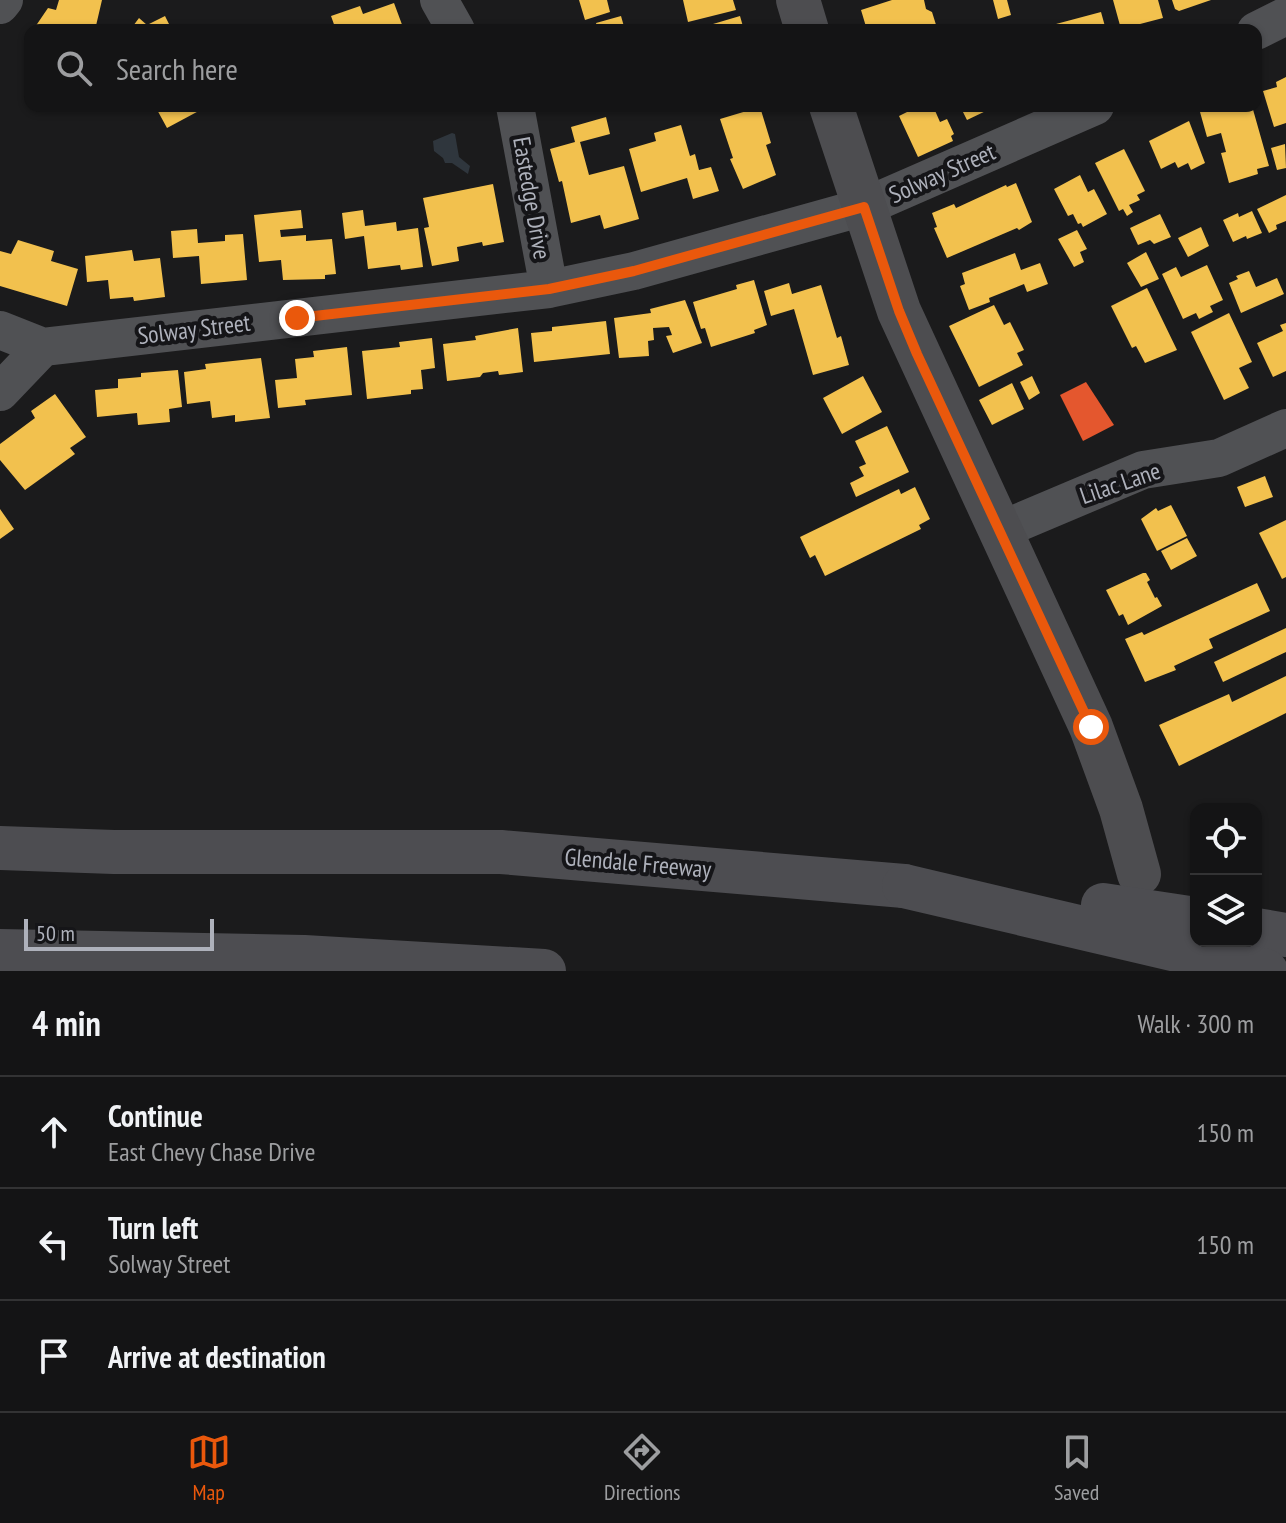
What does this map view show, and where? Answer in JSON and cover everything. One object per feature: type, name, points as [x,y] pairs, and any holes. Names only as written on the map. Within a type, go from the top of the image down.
[{"type":"highway","name":"Glendale Freeway","points":[[0,848],[114,852],[501,852],[904,886],[1266,971]]},
{"type":"highway","points":[[904,886],[1132,908],[1190,918]]},
{"type":"highway","points":[[1262,931],[1286,935]]},
{"type":"highway","points":[[0,951],[304,957],[544,971]]},
{"type":"main road","points":[[798,0],[805,24]]},
{"type":"main road","points":[[833,112],[899,311],[1091,727],[1121,809],[1139,874]]},
{"type":"street","points":[[0,5],[4,0]]},
{"type":"street","points":[[439,0],[453,24]]},
{"type":"street","points":[[1262,28],[1286,16]]},
{"type":"street","name":"Eastedge Drive","points":[[516,112],[549,289]]},
{"type":"street","name":"Solway Street","points":[[43,347],[549,289],[634,271],[864,207],[1081,112]]},
{"type":"street","points":[[0,330],[43,347],[0,392]]},
{"type":"street","name":"Lilac Lane","points":[[1001,530],[1143,470],[1219,458],[1286,428]]},
{"type":"shaded area","points":[[455,134],[459,157],[470,166],[468,174],[452,163],[445,163],[434,151],[433,141]]},
{"type":"building: Homes","points":[[59,0],[102,0],[96,24],[37,24],[48,8],[56,10]]},
{"type":"building: Homes","points":[[579,0],[607,0],[610,12],[585,20]]},
{"type":"building: Homes","points":[[683,0],[733,0],[736,10],[688,22]]},
{"type":"building: Homes","points":[[892,0],[924,0],[936,24],[865,24],[861,10]]},
{"type":"building: Homes","points":[[993,0],[1007,0],[1011,15],[998,19]]},
{"type":"building: Homes","points":[[1113,0],[1158,0],[1163,18],[1140,24],[1120,24]]},
{"type":"building: Homes","points":[[1172,0],[1211,0],[1179,11]]},
{"type":"building: Homes","points":[[394,3],[402,24],[334,24],[331,16],[360,6],[363,14]]},
{"type":"building: Homes","points":[[1101,12],[1104,24],[1056,24]]},
{"type":"building: Homes","points":[[165,16],[169,24],[149,24]]},
{"type":"building: Homes","points":[[621,16],[623,24],[596,24]]},
{"type":"building: Homes","points":[[740,16],[742,24],[713,24]]},
{"type":"building: Homes","points":[[1286,77],[1286,123],[1274,127],[1263,91],[1277,87],[1276,82]]},
{"type":"building: Homes","points":[[158,112],[197,112],[167,128]]},
{"type":"building: Homes","points":[[743,112],[762,112],[771,143],[766,145],[776,175],[743,189],[730,159],[733,158],[720,119]]},
{"type":"building: Homes","points":[[907,112],[936,112],[940,122],[947,119],[954,134],[951,136],[953,141],[918,157],[899,116]]},
{"type":"building: Homes","points":[[963,112],[984,112],[967,120]]},
{"type":"building: Homes","points":[[1200,112],[1254,112],[1269,166],[1257,169],[1258,174],[1229,183],[1221,153],[1226,152],[1221,133],[1207,137]]},
{"type":"building: Homes","points":[[606,117],[610,134],[580,142],[589,175],[624,166],[639,219],[604,229],[600,215],[571,223],[562,181],[559,182],[550,149],[575,142],[571,127]]},
{"type":"building: Homes","points":[[1189,121],[1205,163],[1191,170],[1188,163],[1178,168],[1175,162],[1161,169],[1149,141]]},
{"type":"building: Homes","points":[[681,125],[690,156],[695,154],[699,170],[711,167],[719,191],[693,199],[687,178],[641,192],[629,149],[656,141],[654,133]]},
{"type":"building: Homes","points":[[1285,144],[1286,168],[1277,170],[1271,148]]},
{"type":"building: Homes","points":[[1124,149],[1145,191],[1137,195],[1140,200],[1129,205],[1133,212],[1127,216],[1123,209],[1119,211],[1095,163]]},
{"type":"building: Homes","points":[[1080,175],[1088,192],[1094,189],[1107,214],[1083,227],[1073,214],[1068,216],[1054,189]]},
{"type":"building: Homes","points":[[1016,183],[1032,222],[947,258],[934,228],[937,227],[932,213],[954,204],[956,208]]},
{"type":"building: Homes","points":[[493,184],[504,242],[457,247],[459,261],[432,266],[424,228],[429,227],[423,198]]},
{"type":"building: Homes","points":[[1286,195],[1286,221],[1276,225],[1277,229],[1269,233],[1257,209]]},
{"type":"building: Homes","points":[[301,210],[303,228],[280,230],[281,237],[306,235],[306,241],[332,239],[336,274],[325,275],[325,279],[283,280],[281,260],[259,262],[254,215]]},
{"type":"building: Homes","points":[[363,210],[365,226],[396,222],[397,231],[418,228],[423,267],[401,270],[400,265],[368,269],[364,236],[345,239],[342,213]]},
{"type":"building: Homes","points":[[1252,211],[1262,233],[1233,242],[1223,220]]},
{"type":"building: Homes","points":[[1160,214],[1171,237],[1154,244],[1150,240],[1138,245],[1130,228]]},
{"type":"building: Homes","points":[[1201,227],[1209,246],[1188,257],[1178,238]]},
{"type":"building: Homes","points":[[197,229],[198,243],[225,241],[225,235],[243,234],[247,280],[201,284],[199,256],[173,258],[171,231]]},
{"type":"building: Homes","points":[[1077,230],[1087,249],[1080,252],[1084,262],[1074,267],[1058,239]]},
{"type":"building: Homes","points":[[18,240],[54,251],[51,261],[78,269],[67,306],[0,286],[0,251],[11,254]]},
{"type":"building: Homes","points":[[132,250],[134,261],[160,258],[165,297],[134,301],[133,297],[110,299],[108,280],[87,282],[85,256]]},
{"type":"building: Homes","points":[[1146,252],[1159,279],[1141,287],[1127,263]]},
{"type":"building: Homes","points":[[1015,253],[1021,270],[1040,263],[1048,284],[1027,292],[1024,284],[969,310],[960,286],[965,284],[962,273]]},
{"type":"building: Homes","points":[[1207,265],[1223,300],[1210,306],[1213,312],[1199,319],[1196,313],[1183,319],[1162,274],[1176,267],[1181,277]]},
{"type":"building: Homes","points":[[1249,271],[1256,287],[1277,278],[1284,294],[1241,313],[1229,283],[1238,279],[1236,276]]},
{"type":"building: Homes","points":[[754,280],[767,325],[754,330],[755,333],[711,347],[705,328],[701,329],[693,302],[737,289],[736,285]]},
{"type":"building: Homes","points":[[789,283],[792,294],[821,285],[837,338],[841,336],[849,365],[813,375],[794,309],[771,316],[764,291]]},
{"type":"building: Homes","points":[[1147,288],[1177,350],[1145,363],[1136,346],[1132,348],[1111,306]]},
{"type":"building: Homes","points":[[685,300],[702,343],[673,353],[666,336],[672,335],[669,327],[653,328],[654,340],[648,341],[649,356],[619,358],[614,318],[651,313],[650,309]]},
{"type":"building: Homes","points":[[994,305],[1004,325],[1010,322],[1024,350],[1017,353],[1023,365],[979,387],[949,326]]},
{"type":"building: Homes","points":[[1229,313],[1252,362],[1239,368],[1249,388],[1224,400],[1191,332]]},
{"type":"building: Homes","points":[[606,321],[610,354],[534,362],[531,333],[552,331],[552,327]]},
{"type":"building: Homes","points":[[1286,323],[1286,371],[1273,377],[1257,343],[1283,331],[1280,325]]},
{"type":"building: Homes","points":[[518,328],[523,372],[499,375],[498,371],[483,373],[480,377],[447,381],[443,344],[476,340],[475,336]]},
{"type":"building: Homes","points":[[432,338],[435,368],[421,370],[423,389],[411,390],[411,394],[367,399],[362,351],[400,347],[399,342]]},
{"type":"building: Homes","points":[[347,347],[352,395],[305,400],[306,405],[278,408],[275,380],[297,378],[295,359],[314,357],[313,351]]},
{"type":"building: Homes","points":[[261,358],[270,418],[235,422],[235,415],[212,418],[210,401],[187,404],[184,372],[206,369],[205,364]]},
{"type":"building: Homes","points":[[178,370],[182,407],[169,409],[170,422],[138,425],[137,413],[97,417],[95,390],[118,388],[118,379],[141,377],[141,373]]},
{"type":"building: Homes","points":[[863,376],[882,412],[842,434],[823,398]]},
{"type":"building: Homes","points":[[1032,376],[1040,393],[1029,400],[1020,382]]},
{"type":"building: Homes","points":[[1012,383],[1024,409],[992,425],[979,400]]},
{"type":"building: Homes","points":[[55,394],[86,437],[70,448],[75,454],[25,490],[0,460],[0,444],[35,418],[31,411]]},
{"type":"building: Homes","points":[[887,426],[909,472],[856,497],[850,483],[864,476],[859,467],[866,464],[855,441]]},
{"type":"building: Homes","points":[[1265,476],[1273,497],[1245,507],[1237,487]]},
{"type":"building: Homes","points":[[915,487],[930,519],[919,525],[921,529],[825,576],[815,555],[810,558],[800,537],[899,489],[901,494]]},
{"type":"building: Homes","points":[[1171,505],[1187,536],[1157,551],[1141,519],[1156,508],[1158,511]]},
{"type":"building: Homes","points":[[0,509],[14,529],[0,539]]},
{"type":"building: Homes","points":[[1286,520],[1286,577],[1282,579],[1259,533]]},
{"type":"building: Homes","points":[[1187,538],[1197,556],[1171,570],[1161,551]]},
{"type":"building: Homes","points":[[1146,573],[1150,580],[1147,582],[1162,606],[1128,625],[1123,614],[1119,616],[1106,590]]},
{"type":"building: Homes","points":[[1257,583],[1270,611],[1209,639],[1213,648],[1174,666],[1176,670],[1145,682],[1125,639],[1142,632],[1144,635]]},
{"type":"building: Homes","points":[[1286,628],[1286,652],[1223,682],[1214,662]]},
{"type":"building: Homes","points":[[1286,676],[1286,713],[1179,766],[1159,725],[1229,694],[1232,702]]},
{"type":"building: Shops","points":[[1086,382],[1114,425],[1083,441],[1060,395]]},
{"type":"route","points":[[297,318],[549,289],[634,271],[864,207],[917,354],[1091,727]]}]
